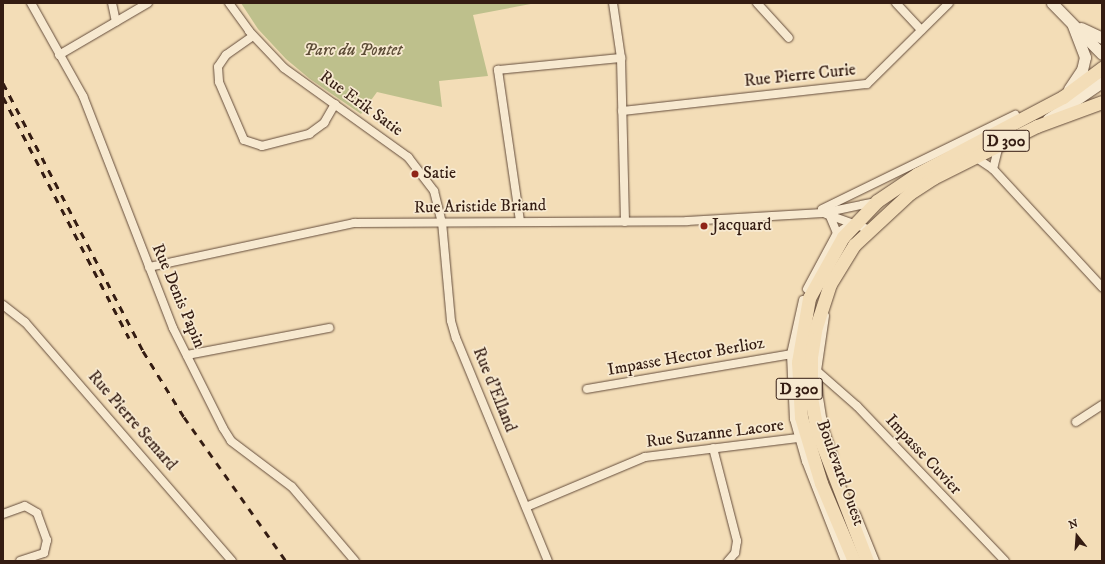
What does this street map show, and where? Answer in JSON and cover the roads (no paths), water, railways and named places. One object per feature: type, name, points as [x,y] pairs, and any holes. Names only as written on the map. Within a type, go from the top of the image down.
[{"type":"main road","points":[[1052,3],[1102,54]]},
{"type":"main road","points":[[1073,25],[1102,38]]},
{"type":"main road","points":[[1063,97],[1079,76],[1085,62],[1084,50],[1073,25]]},
{"type":"main road","name":"Boulevard Ouest","points":[[854,561],[810,448],[801,417],[798,374],[803,324],[809,298],[833,252],[855,222],[877,201],[917,174],[1063,97],[1102,68]]},
{"type":"main road","points":[[1037,126],[1102,82]]},
{"type":"main road","name":"Boulevard Ouest","points":[[867,561],[817,431],[811,396],[811,357],[816,327],[830,284],[854,244],[868,229],[910,193],[975,157],[1037,126],[1102,102]]},
{"type":"street","name":"Rue Denis Papin","points":[[31,3],[83,96],[149,267],[187,355],[231,441],[292,487],[355,561]]},
{"type":"street","points":[[112,3],[116,22]]},
{"type":"street","points":[[59,55],[148,3]]},
{"type":"street","name":"Rue Erik Satie","points":[[229,3],[253,36],[284,68],[408,157],[422,172],[438,202],[442,222]]},
{"type":"street","points":[[613,3],[621,58],[625,222]]},
{"type":"street","points":[[757,3],[790,38]]},
{"type":"street","points":[[896,3],[921,30]]},
{"type":"street","name":"Rue Pierre Curie","points":[[622,111],[867,84],[949,3]]},
{"type":"street","points":[[253,36],[226,55],[218,67],[220,82],[244,140],[262,146],[309,134],[324,123],[335,104]]},
{"type":"street","points":[[520,221],[498,70],[621,58]]},
{"type":"street","name":"Rue Aristide Briand","points":[[823,214],[860,192],[1029,109],[1063,97]]},
{"type":"street","points":[[993,169],[999,145]]},
{"type":"street","points":[[975,157],[993,169],[1102,287]]},
{"type":"street","points":[[845,561],[798,438],[792,402],[790,354],[806,293],[837,233],[855,222],[852,209],[860,192]]},
{"type":"street","name":"Rue Aristide Briand","points":[[149,267],[354,223],[520,221],[625,222],[823,214],[852,209],[877,201]]},
{"type":"street","points":[[823,214],[837,233]]},
{"type":"street","name":"Rue Aristide Briand","points":[[823,214],[855,222],[868,229]]},
{"type":"street","name":"Rue d'Elland","points":[[442,222],[451,321],[456,338],[548,561]]},
{"type":"street","points":[[830,284],[817,371],[824,428],[875,561]]},
{"type":"street","name":"Rue Pierre Semard","points":[[3,306],[26,322],[232,561]]},
{"type":"street","points":[[187,355],[329,328]]},
{"type":"street","name":"Impasse Hector Berlioz","points":[[587,389],[790,354]]},
{"type":"street","name":"Impasse Cuvier","points":[[817,371],[858,406],[1006,561]]},
{"type":"street","points":[[1076,422],[1102,404]]},
{"type":"street","name":"Rue Suzanne Lacore","points":[[526,507],[645,458],[798,438]]},
{"type":"street","points":[[713,448],[737,541],[735,552],[728,561]]},
{"type":"street","points":[[3,514],[25,506],[37,513],[47,540],[44,553],[20,561]]},
{"type":"railway","points":[[3,83],[143,351],[184,417],[286,561]]},
{"type":"railway","points":[[3,97],[129,338]]},
{"type":"place","name":"Satie","points":[[415,174]]},
{"type":"place","name":"Jacquard","points":[[704,226]]},
{"type":"park label","name":"Parc du Pontet","points":[[353,51]]}]
